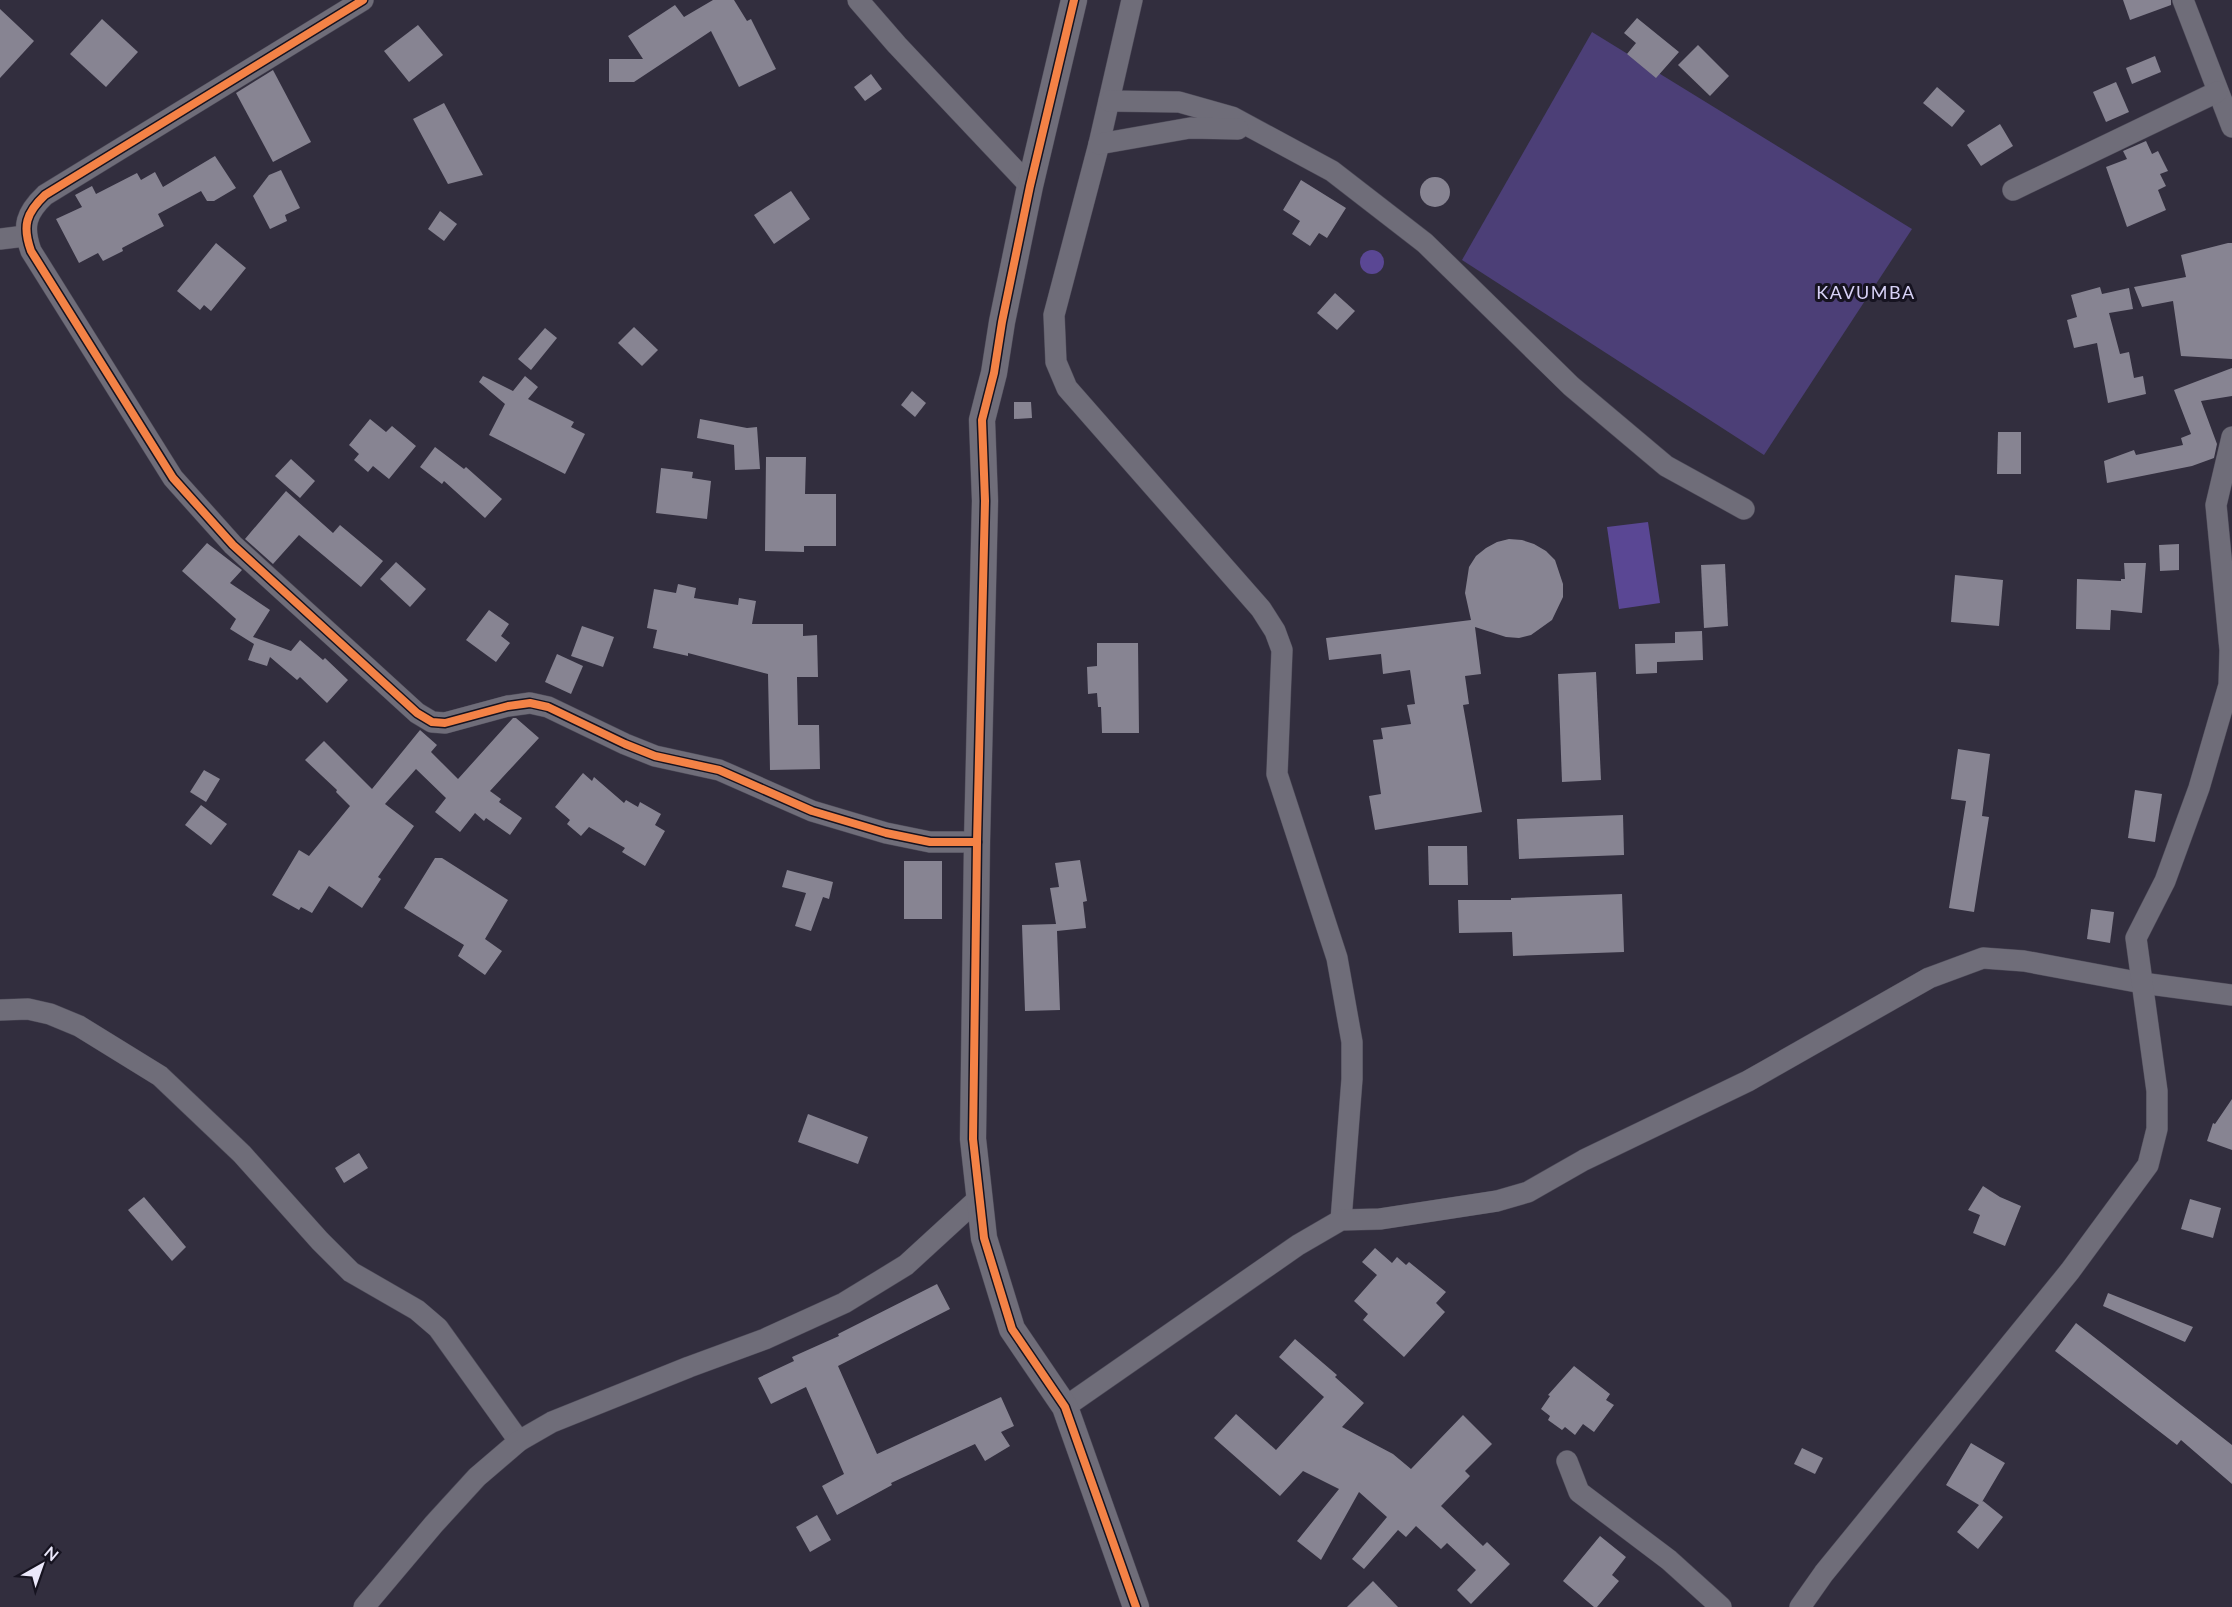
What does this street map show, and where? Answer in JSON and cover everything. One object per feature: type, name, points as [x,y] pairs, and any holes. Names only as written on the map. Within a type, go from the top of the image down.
[{"type":"street","points":[[363,0],[45,195],[33,208],[26,222],[25,236],[31,251],[173,478],[233,545],[432,722],[445,723],[508,706],[530,703],[548,707],[655,756],[719,770],[812,811],[886,833],[930,842],[977,842]]},
{"type":"street","points":[[858,0],[897,45],[1030,186]]},
{"type":"street","points":[[1074,0],[1030,186],[994,373],[982,420],[985,501],[973,1139],[984,1238],[1012,1329],[1065,1407],[1136,1607]]},
{"type":"street","points":[[1132,0],[1099,144],[1054,315],[1056,362],[1067,388],[1262,609],[1275,631],[1282,650],[1277,774],[1337,958],[1352,1042],[1352,1079],[1341,1220]]},
{"type":"street","points":[[2183,0],[2232,127]]},
{"type":"street","points":[[2013,190],[2217,92]]},
{"type":"street","points":[[1109,101],[1179,102],[1232,117],[1332,171],[1425,243],[1571,386],[1666,466],[1744,509]]},
{"type":"street","points":[[1099,144],[1190,128],[1259,130]]},
{"type":"street","points":[[0,239],[25,236]]},
{"type":"street","points":[[1800,1607],[1824,1573],[2070,1271],[2148,1165],[2157,1130],[2157,1091],[2136,938],[2165,881],[2199,788],[2229,685],[2230,650],[2216,505],[2232,437]]},
{"type":"street","points":[[1065,1407],[1298,1245],[1341,1220],[1380,1220],[1497,1201],[1527,1191],[1584,1160],[1748,1081],[1929,978],[1983,958],[2024,961],[2142,983],[2232,995]]},
{"type":"street","points":[[0,1010],[28,1009],[70,1022],[160,1076],[243,1154],[320,1241],[351,1272],[417,1310],[438,1328],[519,1441]]},
{"type":"street","points":[[364,1607],[477,1477],[519,1441],[552,1422],[765,1339],[844,1303],[906,1265],[978,1199]]},
{"type":"street","points":[[1567,1461],[1579,1492],[1669,1560],[1721,1607]]},
{"type":"shaded area","points":[[1592,32],[1912,229],[1764,455],[1462,260]]},
{"type":"shaded area","points":[[1372,250],[1381,253],[1384,262],[1381,271],[1372,274],[1363,271],[1360,262],[1363,253]]},
{"type":"shaded area","points":[[1648,522],[1660,603],[1619,609],[1607,527]]},
{"type":"building","points":[[713,0],[734,0],[747,21],[751,19],[776,69],[739,87],[711,31],[634,82],[609,82],[609,59],[643,59],[628,36],[675,5],[684,17]]},
{"type":"building","points":[[2123,0],[2171,0],[2171,5],[2130,20]]},
{"type":"building","points":[[0,9],[34,41],[0,78]]},
{"type":"building","points":[[1637,18],[1679,52],[1656,78],[1627,54],[1636,43],[1624,33]]},
{"type":"building","points":[[102,19],[138,52],[106,87],[70,54]]},
{"type":"building","points":[[418,25],[443,55],[409,82],[384,51]]},
{"type":"building","points":[[1698,45],[1729,76],[1710,96],[1678,65]]},
{"type":"building","points":[[2155,56],[2161,72],[2132,84],[2126,68]]},
{"type":"building","points":[[273,70],[311,142],[273,162],[236,93]]},
{"type":"building","points":[[871,74],[882,89],[865,101],[854,87]]},
{"type":"building","points":[[2116,82],[2129,112],[2106,122],[2093,92]]},
{"type":"building","points":[[1937,87],[1965,111],[1952,127],[1923,103]]},
{"type":"building","points":[[444,103],[483,175],[448,184],[413,119]]},
{"type":"building","points":[[2000,124],[2013,146],[1981,166],[1967,145]]},
{"type":"building","points":[[2146,141],[2152,154],[2158,151],[2168,171],[2160,174],[2166,186],[2158,190],[2166,210],[2127,227],[2106,167],[2127,159],[2123,151]]},
{"type":"building","points":[[215,156],[236,188],[214,201],[207,201],[201,191],[158,214],[164,226],[122,248],[123,251],[103,261],[98,253],[79,263],[56,219],[82,207],[75,195],[92,186],[96,194],[137,173],[141,180],[155,172],[163,187]]},
{"type":"building","points":[[281,170],[300,208],[285,215],[287,221],[270,229],[253,196],[269,175]]},
{"type":"building","points":[[1435,177],[1446,181],[1450,192],[1446,203],[1435,207],[1424,203],[1420,192],[1424,181]]},
{"type":"building","points":[[1301,180],[1346,208],[1327,238],[1319,233],[1310,246],[1292,234],[1300,221],[1283,210]]},
{"type":"building","points":[[791,191],[810,219],[774,244],[754,215]]},
{"type":"building","points":[[440,211],[457,224],[444,241],[428,229]]},
{"type":"building","points":[[216,243],[246,268],[211,311],[204,305],[200,310],[177,291]]},
{"type":"building","points":[[2232,243],[2232,359],[2181,356],[2173,301],[2142,307],[2134,287],[2186,277],[2181,255]]},
{"type":"building","points":[[2100,287],[2102,294],[2129,288],[2133,309],[2109,313],[2120,354],[2129,352],[2134,378],[2143,376],[2146,394],[2108,403],[2097,343],[2074,348],[2067,320],[2077,317],[2071,295]]},
{"type":"building","points":[[1335,293],[1355,311],[1337,330],[1317,313]]},
{"type":"building","points":[[634,327],[658,350],[642,366],[618,343]]},
{"type":"building","points":[[545,328],[557,338],[531,370],[518,359]]},
{"type":"building","points":[[2232,368],[2232,396],[2201,401],[2217,444],[2214,458],[2192,466],[2107,483],[2104,461],[2134,450],[2136,455],[2183,445],[2181,438],[2191,434],[2174,390]]},
{"type":"building","points":[[483,376],[513,391],[525,376],[538,387],[528,399],[574,422],[571,427],[585,434],[565,474],[489,435],[505,404],[479,382]]},
{"type":"building","points":[[912,391],[926,403],[915,417],[901,405]]},
{"type":"building","points":[[1014,402],[1031,402],[1032,418],[1014,419]]},
{"type":"building","points":[[370,419],[386,432],[392,426],[416,446],[389,479],[373,466],[368,472],[354,460],[359,454],[349,445]]},
{"type":"building","points":[[700,419],[747,428],[757,427],[760,469],[735,470],[734,445],[697,438]]},
{"type":"building","points":[[1998,432],[2021,432],[2021,474],[1997,474]]},
{"type":"building","points":[[435,447],[464,469],[466,467],[502,499],[485,518],[444,481],[442,484],[420,467]]},
{"type":"building","points":[[766,457],[806,457],[805,494],[836,494],[836,546],[804,546],[804,552],[765,551]]},
{"type":"building","points":[[291,459],[315,481],[300,498],[275,476]]},
{"type":"building","points":[[661,468],[693,472],[692,478],[711,481],[707,519],[656,513]]},
{"type":"building","points":[[286,491],[333,533],[340,525],[383,561],[361,587],[299,535],[273,564],[245,539]]},
{"type":"building","points":[[1509,539],[1534,544],[1555,560],[1563,584],[1563,597],[1552,620],[1531,635],[1519,638],[1506,637],[1475,627],[1481,674],[1465,676],[1469,704],[1463,705],[1482,812],[1375,830],[1369,796],[1381,794],[1373,740],[1383,739],[1381,728],[1411,724],[1407,705],[1415,704],[1410,670],[1383,674],[1381,654],[1329,660],[1326,638],[1471,620],[1465,593],[1469,567],[1476,556],[1486,548]]},
{"type":"building","points":[[207,543],[242,570],[230,583],[270,610],[253,637],[291,651],[300,640],[323,660],[325,658],[348,680],[327,703],[300,677],[297,680],[270,657],[267,666],[248,660],[254,644],[230,629],[236,619],[182,571]]},
{"type":"building","points":[[2179,544],[2179,570],[2160,571],[2159,545]]},
{"type":"building","points":[[396,562],[426,589],[410,607],[380,579]]},
{"type":"building","points":[[2124,563],[2146,563],[2142,613],[2111,610],[2110,630],[2076,629],[2077,579],[2121,581],[2125,579]]},
{"type":"building","points":[[1725,564],[1728,626],[1704,628],[1701,565]]},
{"type":"building","points":[[1955,575],[2003,580],[1999,626],[1951,622]]},
{"type":"building","points":[[678,584],[696,588],[694,598],[738,605],[739,598],[756,601],[752,624],[803,624],[803,636],[817,635],[818,677],[797,677],[798,725],[819,725],[820,769],[770,770],[768,674],[688,653],[688,656],[653,648],[657,630],[647,628],[654,589],[676,593]]},
{"type":"building","points":[[489,610],[509,624],[501,636],[510,643],[496,662],[466,640]]},
{"type":"building","points":[[582,626],[614,637],[603,667],[571,656]]},
{"type":"building","points":[[1702,631],[1703,660],[1657,662],[1657,673],[1636,674],[1635,644],[1675,643],[1675,632]]},
{"type":"building","points":[[1097,643],[1138,643],[1139,733],[1102,733],[1101,707],[1098,707],[1097,693],[1088,694],[1087,667],[1097,666]]},
{"type":"building","points":[[557,654],[583,666],[571,694],[545,682]]},
{"type":"building","points":[[1596,672],[1601,780],[1562,782],[1558,674]]},
{"type":"building","points":[[513,718],[516,718],[539,738],[490,791],[501,799],[499,802],[522,818],[510,835],[486,818],[484,821],[475,813],[460,832],[435,812],[446,798],[416,769],[385,804],[414,826],[378,877],[381,879],[362,908],[329,886],[312,913],[301,907],[299,910],[272,895],[299,850],[309,856],[350,806],[336,792],[337,790],[305,760],[324,741],[372,789],[420,730],[437,745],[431,752],[458,779]]},
{"type":"building","points":[[1958,749],[1990,754],[1982,816],[1989,817],[1974,912],[1949,908],[1966,801],[1951,799]]},
{"type":"building","points":[[204,770],[220,779],[206,802],[190,792]]},
{"type":"building","points":[[583,773],[592,781],[594,777],[624,803],[626,800],[638,807],[640,802],[661,814],[655,825],[665,831],[645,866],[622,852],[625,848],[589,827],[581,836],[567,824],[570,820],[555,807]]},
{"type":"building","points":[[2135,790],[2162,794],[2155,842],[2128,838]]},
{"type":"building","points":[[201,805],[227,824],[211,845],[185,825]]},
{"type":"building","points":[[1623,815],[1624,855],[1519,859],[1517,819]]},
{"type":"building","points":[[1428,846],[1467,846],[1468,885],[1429,885]]},
{"type":"building","points":[[435,858],[442,858],[508,900],[485,939],[502,951],[485,975],[458,956],[464,945],[404,908]]},
{"type":"building","points":[[1080,860],[1087,901],[1083,902],[1086,928],[1057,931],[1060,1010],[1025,1011],[1022,925],[1056,924],[1050,888],[1059,887],[1055,863]]},
{"type":"building","points":[[904,861],[942,861],[942,919],[904,919]]},
{"type":"building","points":[[787,870],[833,882],[829,899],[823,897],[811,931],[795,926],[806,893],[782,887]]},
{"type":"building","points":[[1622,894],[1624,952],[1513,956],[1512,932],[1459,933],[1458,900],[1511,900],[1511,898]]},
{"type":"building","points":[[2091,909],[2114,912],[2110,943],[2087,939]]},
{"type":"building","points":[[2232,1099],[2232,1150],[2207,1141],[2213,1123],[2215,1124]]},
{"type":"building","points":[[808,1114],[868,1137],[858,1164],[798,1142]]},
{"type":"building","points":[[359,1153],[368,1168],[344,1183],[335,1168]]},
{"type":"building","points":[[1983,1186],[2000,1197],[2021,1206],[2005,1246],[1973,1233],[1980,1215],[1968,1210]]},
{"type":"building","points":[[144,1197],[186,1247],[172,1261],[128,1210]]},
{"type":"building","points":[[2190,1199],[2221,1208],[2213,1238],[2181,1229]]},
{"type":"building","points":[[1375,1248],[1392,1263],[1397,1257],[1406,1265],[1409,1262],[1446,1292],[1436,1303],[1445,1312],[1404,1357],[1363,1320],[1368,1314],[1354,1301],[1377,1275],[1362,1262]]},
{"type":"building","points":[[937,1284],[950,1309],[838,1366],[877,1454],[1001,1397],[1014,1426],[1001,1432],[1010,1446],[985,1461],[975,1444],[891,1483],[892,1485],[837,1515],[822,1486],[844,1474],[806,1387],[771,1404],[758,1378],[794,1361],[792,1357],[839,1336],[838,1334]]},
{"type":"building","points":[[2108,1293],[2193,1327],[2185,1342],[2103,1306]]},
{"type":"building","points":[[2076,1323],[2232,1445],[2232,1484],[2181,1440],[2177,1445],[2055,1351]]},
{"type":"building","points":[[1295,1339],[1337,1375],[1335,1377],[1364,1403],[1342,1427],[1393,1454],[1411,1469],[1463,1415],[1492,1444],[1465,1471],[1470,1476],[1441,1506],[1483,1546],[1487,1542],[1510,1564],[1471,1604],[1457,1590],[1476,1570],[1447,1543],[1441,1549],[1416,1526],[1406,1537],[1398,1530],[1364,1569],[1352,1559],[1387,1517],[1359,1492],[1321,1560],[1297,1541],[1339,1489],[1303,1471],[1280,1496],[1214,1438],[1236,1414],[1276,1450],[1324,1397],[1279,1357]]},
{"type":"building","points":[[1574,1366],[1610,1394],[1606,1400],[1614,1405],[1594,1432],[1583,1424],[1575,1435],[1565,1427],[1562,1430],[1548,1420],[1550,1416],[1541,1409],[1550,1396],[1548,1395]]},
{"type":"building","points":[[1971,1443],[2005,1463],[1982,1502],[2003,1517],[1978,1549],[1957,1532],[1979,1505],[1946,1485]]},
{"type":"building","points":[[1802,1448],[1823,1458],[1815,1474],[1794,1464]]},
{"type":"building","points":[[817,1515],[831,1540],[810,1552],[796,1527]]},
{"type":"building","points":[[1600,1536],[1626,1557],[1612,1575],[1619,1581],[1597,1607],[1594,1607],[1563,1581]]},
{"type":"building","points":[[1373,1581],[1398,1607],[1347,1607]]},
{"type":"cycle path","points":[[363,0],[45,195],[30,214],[26,227],[31,251],[173,478],[233,545],[417,713],[432,722],[445,723],[508,706],[530,703],[548,707],[655,756],[719,770],[812,811],[886,833],[930,842],[977,842]]},
{"type":"cycle path","points":[[1074,0],[1030,186],[994,373],[982,420],[985,501],[973,1139],[984,1238],[1012,1329],[1065,1407],[1136,1607]]},
{"type":"district","name":"KAVUMBA","points":[[1866,293]]}]
